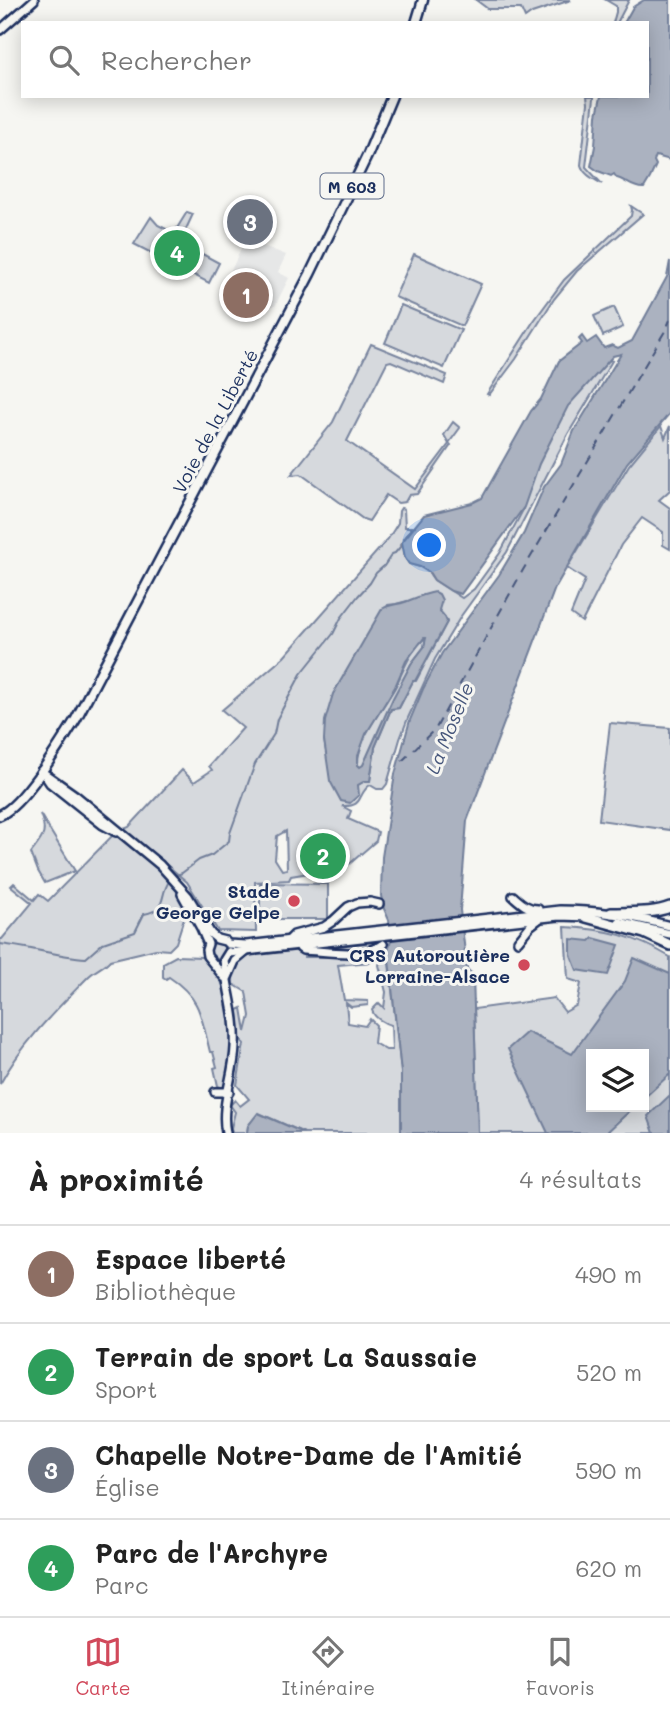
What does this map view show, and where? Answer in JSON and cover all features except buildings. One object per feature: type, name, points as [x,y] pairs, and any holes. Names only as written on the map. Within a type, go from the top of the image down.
[{"type":"highway","points":[[611,913],[649,912],[670,906]]},
{"type":"highway","points":[[586,917],[644,933],[670,945]]},
{"type":"main road","points":[[0,30],[34,0]]},
{"type":"main road","points":[[417,21],[423,0]]},
{"type":"main road","name":"Voie de la Liberté","points":[[50,760],[76,719],[310,274],[368,154],[391,98]]},
{"type":"main road","points":[[50,760],[53,781]]},
{"type":"main road","name":"M 603","points":[[0,815],[13,806],[50,760]]},
{"type":"main road","points":[[43,772],[103,825],[120,833],[160,865],[188,896],[209,931],[217,939],[225,941],[227,981],[236,1035],[223,1120],[226,1133]]},
{"type":"main road","points":[[30,785],[53,781]]},
{"type":"main road","points":[[179,887],[208,944]]},
{"type":"main road","points":[[506,919],[515,907],[513,896],[529,908],[611,913],[670,926]]},
{"type":"main road","points":[[290,940],[293,935],[329,925],[348,907],[357,903],[379,904]]},
{"type":"main road","points":[[213,962],[219,963],[227,953],[246,945],[506,919],[560,910]]},
{"type":"main road","points":[[506,919],[586,917],[670,934]]},
{"type":"main road","points":[[506,919],[518,930],[518,941],[539,919]]},
{"type":"main road","points":[[227,953],[353,936]]},
{"type":"main road","points":[[217,939],[208,944],[207,956],[227,981]]},
{"type":"main road","points":[[299,945],[303,950],[357,953],[372,951],[383,944]]},
{"type":"main road","points":[[227,981],[235,961],[250,950]]},
{"type":"main road","points":[[215,1092],[229,1092]]},
{"type":"shaded area","points":[[476,0],[571,0],[532,13],[525,18],[521,9],[488,9]]},
{"type":"shaded area","points":[[606,0],[629,0],[618,21],[614,21],[616,12],[616,6]]},
{"type":"shaded area","points":[[587,98],[594,98],[586,167],[602,184],[587,174],[581,165]]},
{"type":"shaded area","points":[[631,206],[643,214],[577,271],[554,299],[516,359],[489,395],[487,394],[533,322],[564,280],[631,216]]},
{"type":"shaded area","points":[[187,212],[193,214],[180,242],[219,263],[209,283],[134,244],[151,217],[158,225],[174,233]]},
{"type":"shaded area","points":[[246,239],[286,255],[278,272],[289,278],[275,306],[242,306],[235,299],[226,281]]},
{"type":"shaded area","points":[[414,254],[481,284],[462,326],[395,297]]},
{"type":"shaded area","points":[[401,305],[461,330],[444,368],[385,343]]},
{"type":"shaded area","points":[[614,307],[623,327],[603,336],[594,316]]},
{"type":"shaded area","points":[[371,344],[447,375],[444,384],[391,361],[387,362],[347,441],[415,489],[449,444],[444,435],[453,422],[460,428],[417,494],[409,495],[405,502],[398,503],[386,495],[369,521],[301,474],[291,475],[333,422]]},
{"type":"shaded area","points":[[608,360],[612,361],[568,434],[507,552],[461,616],[435,659],[408,718],[387,784],[383,789],[370,785],[354,805],[342,806],[351,811],[348,819],[378,832],[376,841],[339,873],[321,871],[291,876],[289,880],[255,882],[256,932],[218,931],[187,882],[124,829],[129,827],[182,770],[194,782],[212,770],[209,766],[243,728],[222,710],[284,657],[388,539],[398,523],[401,508],[404,509],[405,527],[412,527],[400,545],[409,564],[420,567],[434,580],[462,598],[474,589],[500,553],[523,510],[529,470],[554,411]],"holes":[[[407,601],[436,609],[447,622],[399,708],[391,709],[375,747],[370,781],[358,785],[327,757],[324,740],[388,605]],[[286,831],[287,869],[282,870],[275,859],[277,836]]]},
{"type":"shaded area","points":[[661,426],[665,438],[670,426],[670,490],[659,500],[670,508],[670,549],[663,545],[663,532],[642,518],[621,545],[582,622],[571,614],[585,580],[567,568],[629,465]]},
{"type":"shaded area","points":[[426,637],[424,647],[411,664],[363,766],[360,767],[359,755],[371,725],[395,687],[411,654]]},
{"type":"shaded area","points":[[610,723],[670,728],[670,830],[599,820]]},
{"type":"shaded area","points":[[40,814],[75,871],[45,883],[31,853],[43,835],[44,826]]},
{"type":"shaded area","points":[[114,834],[157,868],[177,891],[185,911],[176,943],[169,950],[156,949],[110,960],[91,975],[29,1041],[0,1084],[0,939],[32,903],[11,886],[14,883],[34,900],[39,894],[48,901]]},
{"type":"shaded area","name":"Stade George Gelpe","points":[[260,883],[328,884],[328,919],[260,919]]},
{"type":"shaded area","points":[[565,927],[620,935],[670,957],[670,1133],[478,1133],[474,1009],[554,998],[565,1012],[577,1005],[581,983],[568,979]]},
{"type":"shaded area","points":[[376,940],[379,944],[371,962],[338,965],[344,1000],[368,1001],[368,1005],[351,1007],[346,1003],[348,1023],[365,1026],[370,1019],[376,1025],[374,1043],[386,1050],[392,1050],[391,1025],[377,1018],[372,1010],[379,1003],[384,1008],[386,992],[379,965],[383,953],[388,953],[401,1072],[401,1133],[304,1133],[259,1113],[248,1126],[247,1133],[232,1133],[235,1112],[230,1105],[235,1100],[240,1106],[249,1099],[237,1085],[244,1044],[240,1038],[238,1010],[242,1008],[246,1032],[250,1016],[246,992],[233,984],[234,970],[238,962],[250,956],[279,951],[303,951],[304,957],[329,957],[332,945]]},
{"type":"shaded area","points":[[216,942],[222,943],[226,949],[224,958],[218,960],[209,952]]},
{"type":"shaded area","points":[[176,956],[202,957],[217,974],[224,988],[230,1017],[232,1050],[228,1078],[223,1088],[218,1086],[213,1052],[210,1052],[202,1018],[194,1000],[180,985],[169,977],[163,977],[163,963]]},
{"type":"water","points":[[644,0],[670,0],[670,160],[656,156],[656,165],[644,188],[632,186],[614,174],[611,176],[591,166],[601,98],[649,98],[649,21],[625,21],[633,7]]},
{"type":"water","name":"La Moselle","points":[[670,261],[670,413],[627,463],[555,588],[467,821],[460,910],[467,969],[473,975],[478,1133],[401,1133],[401,1072],[388,950],[391,940],[389,920],[381,896],[382,857],[395,774],[410,720],[442,653],[499,575],[524,533],[544,487],[561,464],[574,431],[621,354],[613,356],[568,406],[539,464],[524,507],[461,594],[434,580],[429,572],[409,564],[402,542],[424,515],[482,498],[531,411],[541,399],[559,361],[582,343],[579,339],[582,336],[587,343],[596,337],[604,348],[612,345],[618,348],[632,341],[667,277]]},
{"type":"water","points":[[435,592],[442,600],[439,610],[447,622],[399,708],[391,709],[375,747],[370,781],[358,785],[359,795],[350,803],[341,801],[330,781],[324,740],[325,721],[333,694],[382,609]],"holes":[[[426,638],[424,647],[411,664],[360,767],[358,756],[366,734],[395,687],[406,661]]]},
{"type":"water","points":[[593,938],[619,945],[608,975],[577,970],[571,955],[571,939],[590,941]]},
{"type":"water","points":[[634,958],[670,974],[670,1074],[649,1093],[649,1049],[586,1049],[586,1112],[629,1112],[606,1133],[548,1133],[508,1049],[527,1032],[572,1054],[625,981]]},
{"type":"water","points":[[670,1095],[670,1133],[654,1133],[648,1116]]},
{"type":"water","points":[[258,1113],[304,1133],[247,1133],[248,1126]]},
{"type":"waterway","points":[[174,876],[212,855],[229,841],[255,764],[274,734],[277,719],[301,674],[333,634],[341,618],[358,596],[401,546]]},
{"type":"waterway","points":[[0,944],[86,958],[103,943],[135,932],[144,914],[152,912],[160,905],[170,880]]},
{"type":"ferry route","points":[[402,761],[436,728],[523,570],[670,320]]},
{"type":"place","name":"Chapelle Notre-Dame de l'Amitié","points":[[250,222]]},
{"type":"place","name":"Parc de l'Archyre","points":[[177,253]]},
{"type":"place","name":"Espace liberté","points":[[246,295]]},
{"type":"place","name":"Terrain de sport La Saussaie","points":[[323,856]]},
{"type":"place","name":"Stade George Gelpe","points":[[294,901]]},
{"type":"place","name":"CRS Autoroutière Lorraine-Alsace","points":[[524,965]]}]
